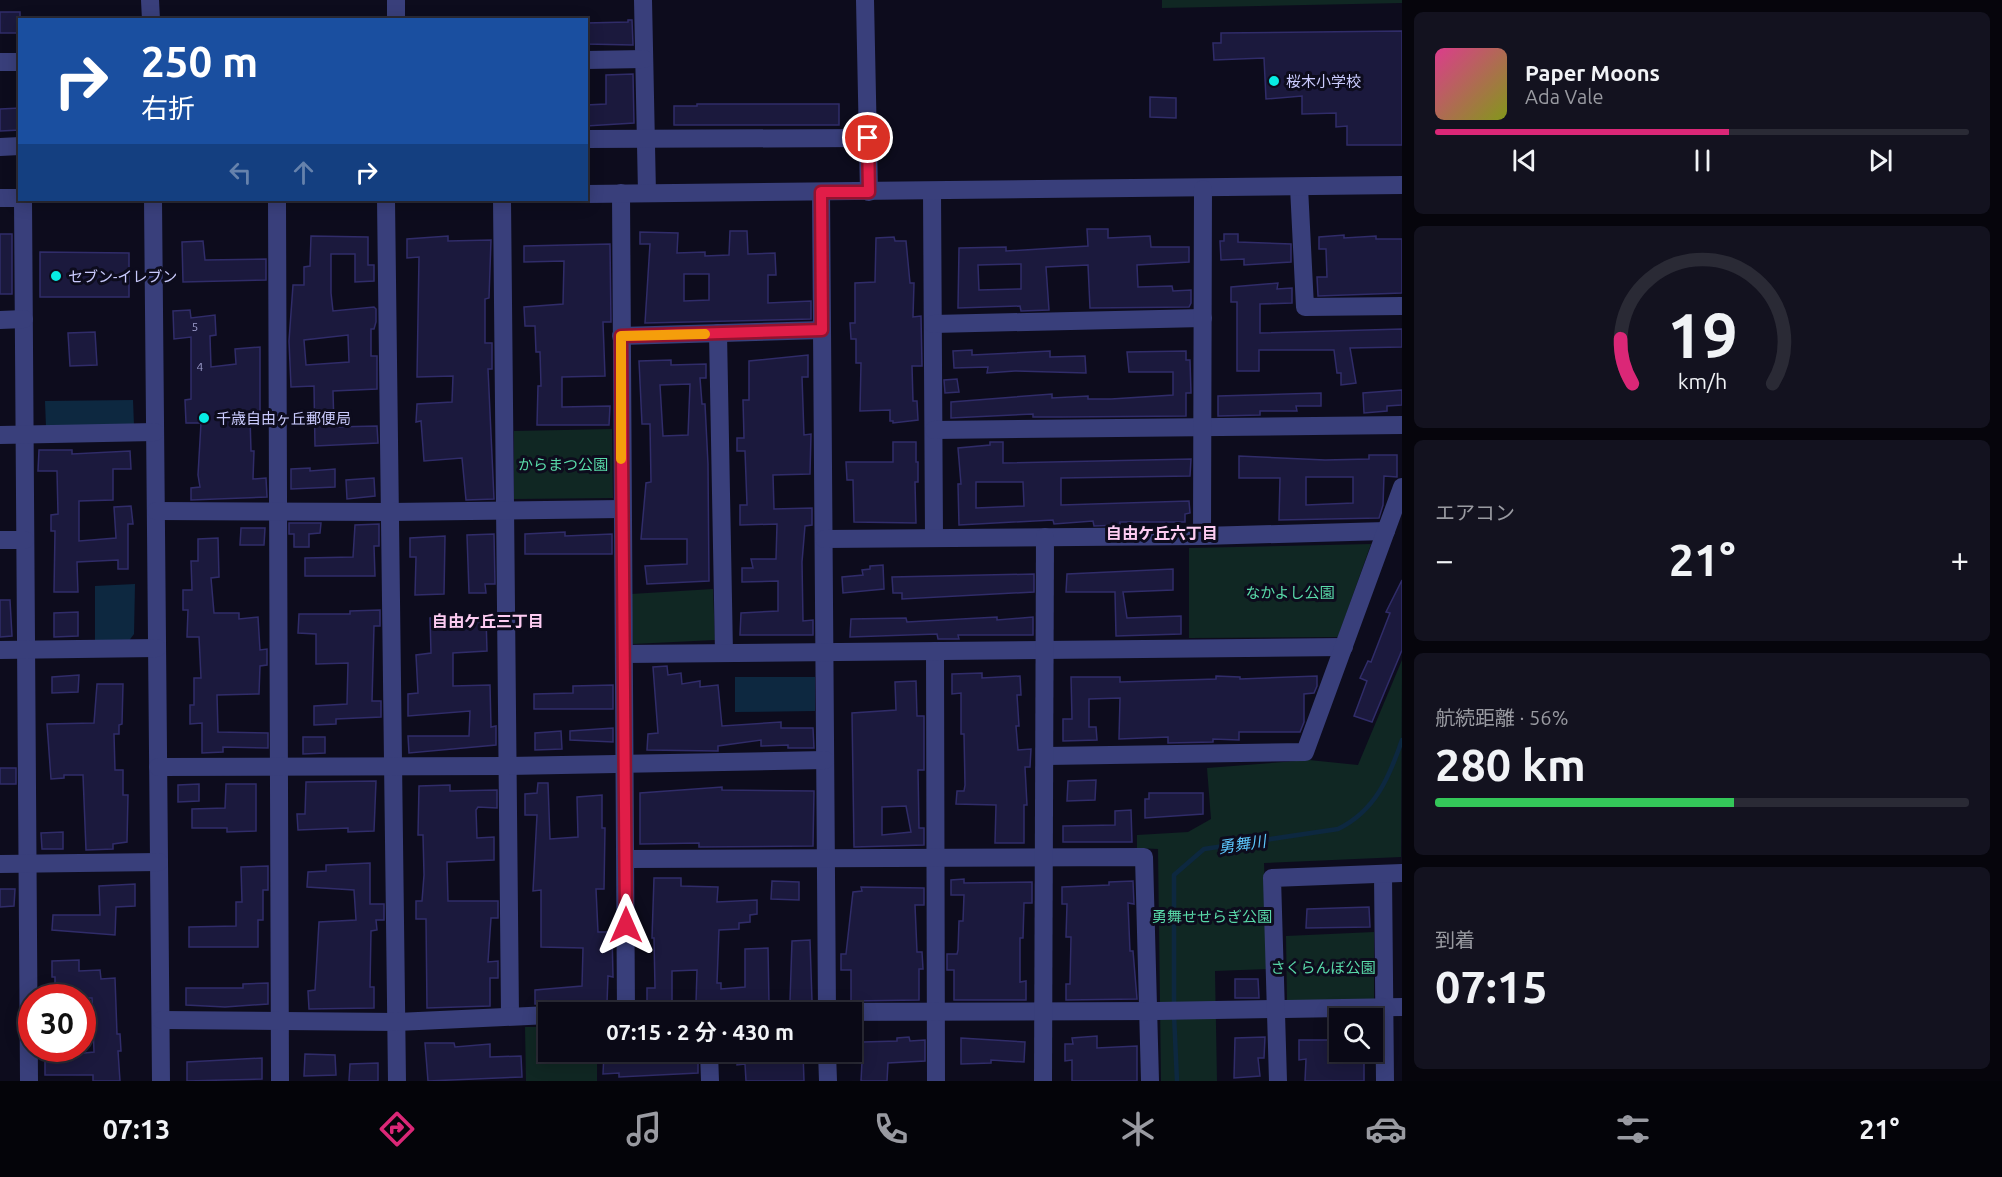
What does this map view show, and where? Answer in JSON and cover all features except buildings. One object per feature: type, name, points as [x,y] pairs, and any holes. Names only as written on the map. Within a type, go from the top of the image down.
[{"type":"street","points":[[150,0],[151,18]]},
{"type":"street","points":[[396,0],[396,18]]},
{"type":"street","points":[[643,0],[647,193]]},
{"type":"street","points":[[865,0],[869,192]]},
{"type":"street","points":[[588,60],[644,59]]},
{"type":"street","points":[[0,62],[18,62]]},
{"type":"street","points":[[588,139],[868,138]]},
{"type":"street","points":[[0,147],[18,146]]},
{"type":"street","points":[[588,194],[1402,185]]},
{"type":"street","points":[[1299,187],[1305,307],[1402,306]]},
{"type":"street","points":[[1202,536],[1203,189]]},
{"type":"street","points":[[932,191],[934,538]]},
{"type":"street","points":[[821,192],[827,1002]]},
{"type":"street","points":[[621,194],[621,509],[626,1002]]},
{"type":"street","points":[[0,198],[18,199]]},
{"type":"street","points":[[21,201],[24,320],[29,1081]]},
{"type":"street","points":[[153,201],[161,1081]]},
{"type":"street","points":[[277,201],[280,1081]]},
{"type":"street","points":[[386,201],[398,1081]]},
{"type":"street","points":[[502,201],[510,1015]]},
{"type":"street","points":[[933,324],[1203,318]]},
{"type":"street","points":[[0,320],[24,320]]},
{"type":"street","points":[[621,336],[822,330]]},
{"type":"street","points":[[718,333],[724,653]]},
{"type":"street","points":[[934,430],[1402,425]]},
{"type":"street","points":[[0,435],[155,432]]},
{"type":"street","points":[[1046,756],[1305,752],[1402,487]]},
{"type":"street","points":[[156,511],[278,510],[390,513],[621,509]]},
{"type":"street","points":[[824,539],[1202,536],[1386,531]]},
{"type":"street","points":[[1043,1081],[1042,1012],[1046,858],[1045,537]]},
{"type":"street","points":[[0,540],[25,540]]},
{"type":"street","points":[[624,654],[1344,646]]},
{"type":"street","points":[[0,650],[157,648]]},
{"type":"street","points":[[935,651],[936,1081]]},
{"type":"street","points":[[158,767],[508,766],[825,760]]},
{"type":"street","points":[[626,859],[826,860],[1144,856],[1153,1011],[1150,1081]]},
{"type":"street","points":[[0,864],[159,862]]},
{"type":"street","points":[[1278,1081],[1272,878],[1402,873]]},
{"type":"street","points":[[1383,874],[1393,1007],[1385,1081]]},
{"type":"street","points":[[862,1012],[1393,1007]]},
{"type":"street","points":[[160,1020],[397,1022],[538,1015]]},
{"type":"street","points":[[709,1062],[710,1081]]},
{"type":"street","points":[[827,1062],[828,1081]]},
{"type":"green space","points":[[1162,0],[1402,0],[1402,3],[1162,8]]},
{"type":"green space","name":"からまつ公園","points":[[612,429],[613,498],[514,499],[514,431]]},
{"type":"green space","name":"なかよし公園","points":[[1371,544],[1338,637],[1189,638],[1189,548]]},
{"type":"green space","points":[[713,589],[715,640],[633,644],[631,594]]},
{"type":"green space","name":"勇舞せせらぎ公園","points":[[1402,660],[1401,857],[1264,863],[1268,969],[1215,971],[1217,1081],[1161,1081],[1158,849],[1137,848],[1137,835],[1188,832],[1211,819],[1207,768],[1309,760],[1358,765]]},
{"type":"green space","name":"さくらんぼ公園","points":[[1374,932],[1374,999],[1287,1001],[1286,936]]},
{"type":"green space","points":[[525,1027],[538,1027],[538,1062],[597,1062],[597,1081],[526,1081]]},
{"type":"water","points":[[133,400],[134,426],[46,427],[45,401]]},
{"type":"water","points":[[135,584],[134,634],[128,642],[95,642],[95,586]]},
{"type":"water","points":[[735,677],[815,677],[815,711],[735,712]]},
{"type":"waterway","name":"勇舞川","points":[[1174,1007],[1174,875],[1204,849],[1338,829],[1351,822],[1362,813],[1379,792],[1402,740]]},
{"type":"waterway","name":"勇舞川","points":[[1174,1015],[1177,1081]]},
{"type":"slow traffic","points":[[621,459],[621,336],[705,334]]},
{"type":"place","name":"桜木小学校","points":[[1274,81]]},
{"type":"place","name":"セブン-イレブン","points":[[56,276]]},
{"type":"place","name":"千歳自由ヶ丘郵便局","points":[[204,418]]},
{"type":"district","name":"自由ケ丘六丁目","points":[[1162,533]]},
{"type":"district","name":"自由ケ丘三丁目","points":[[488,621]]},
{"type":"route","points":[[626,925],[621,336],[822,330],[821,192],[869,192],[868,138]]}]
